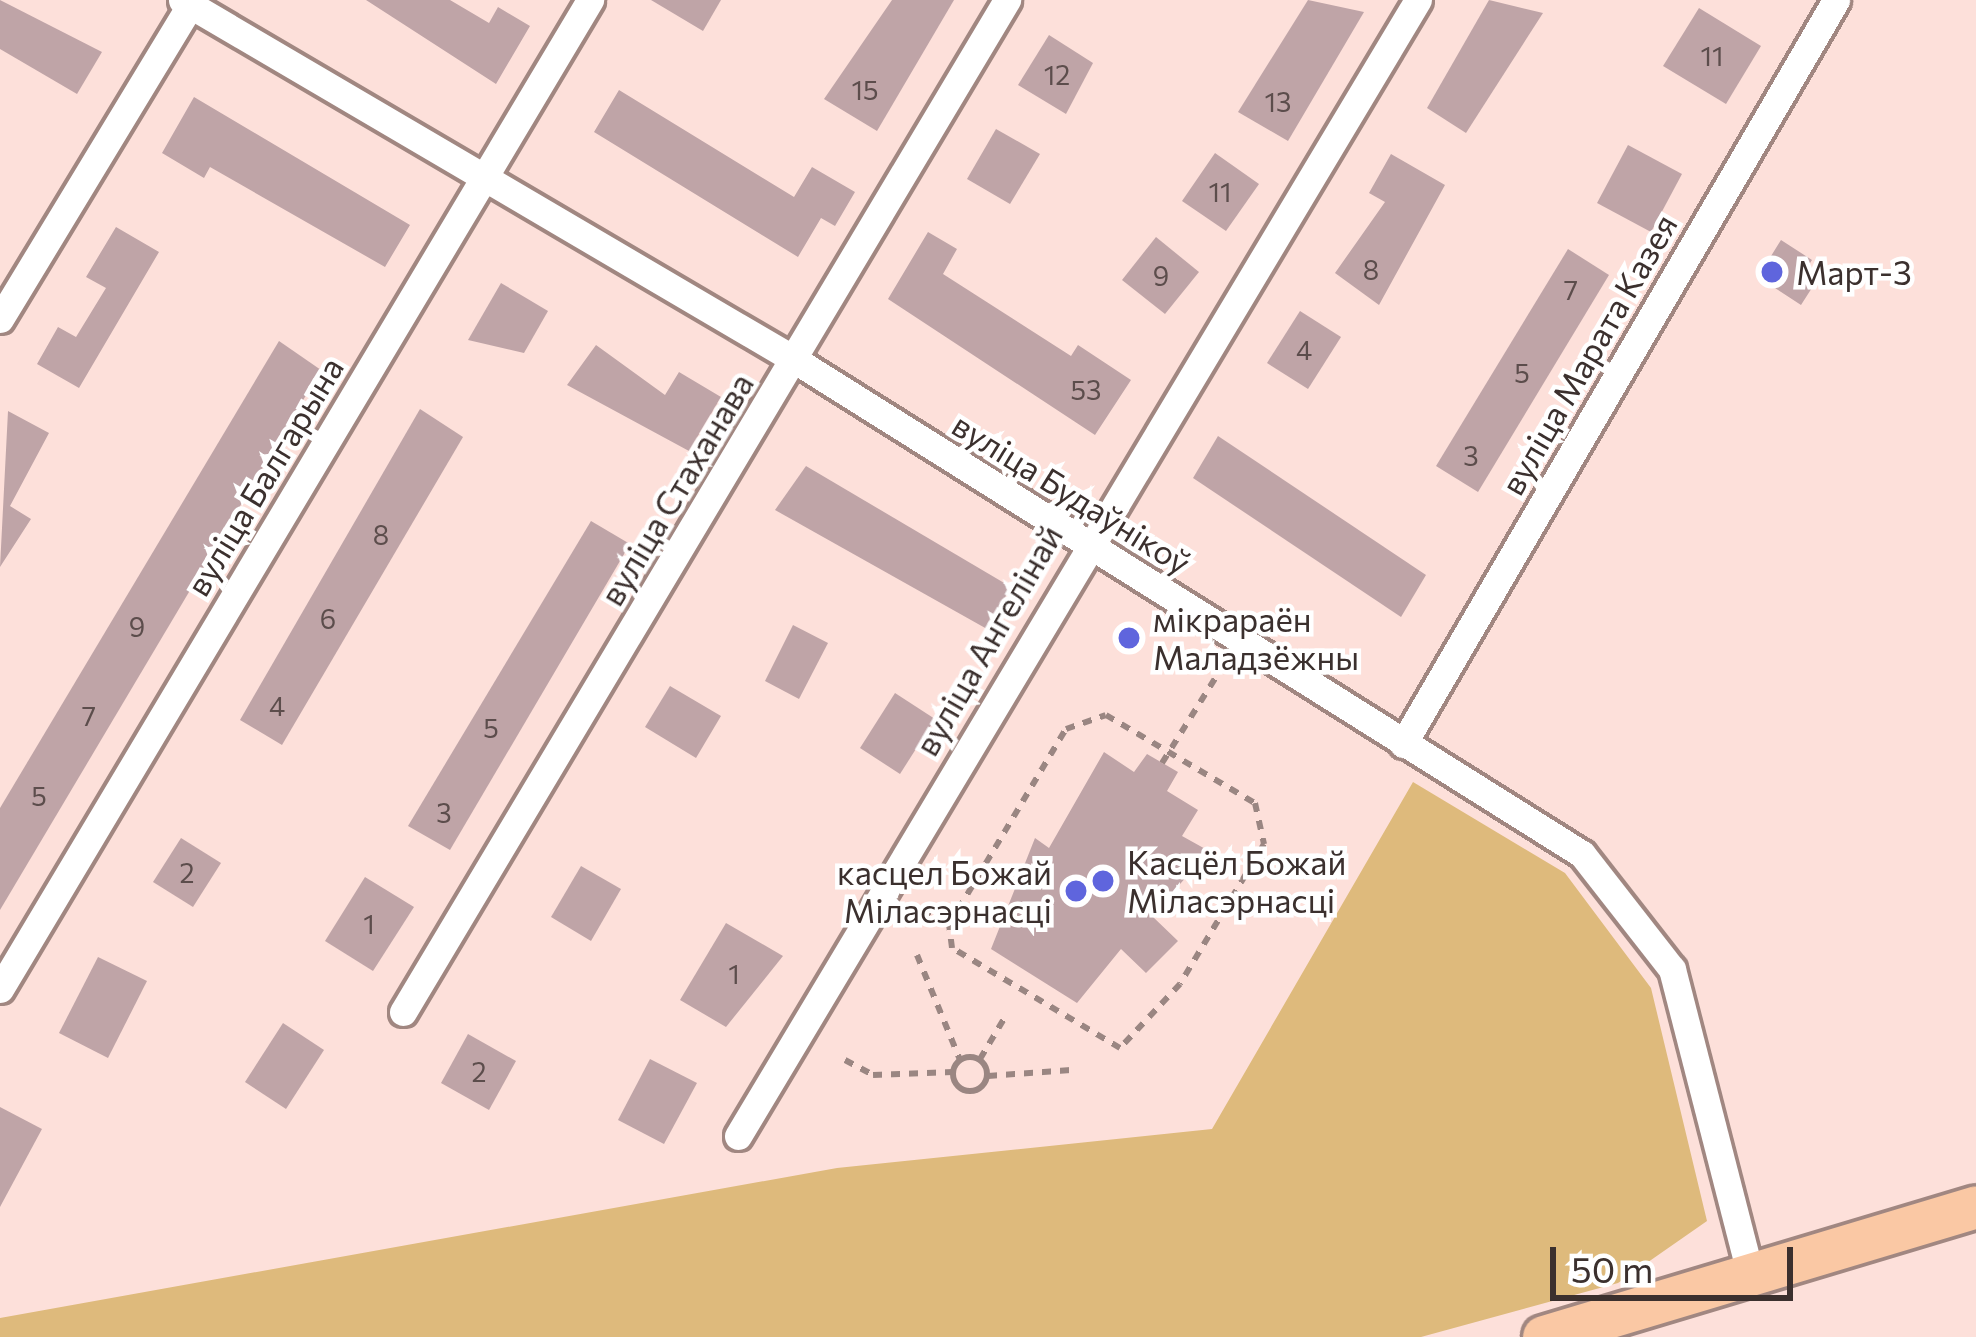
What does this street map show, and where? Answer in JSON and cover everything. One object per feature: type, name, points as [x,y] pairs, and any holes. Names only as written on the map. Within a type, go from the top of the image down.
[{"type":"highway","points":[[1544,1337],[1976,1207]]},
{"type":"street","name":"вуліца Балгарына","points":[[0,988],[590,0]]},
{"type":"street","name":"вуліца Стаханава","points":[[403,1012],[1007,0]]},
{"type":"street","name":"вуліца Ангелінай","points":[[738,1136],[1085,545],[1418,0]]},
{"type":"street","name":"вуліца Марата Казея","points":[[1402,743],[1836,0]]},
{"type":"street","name":"вуліца Будаўнікоў","points":[[188,2],[487,172],[795,360],[1582,854],[1672,969],[1751,1276]]},
{"type":"street","points":[[0,320],[188,2]]},
{"type":"path","points":[[1162,763],[1239,641]]},
{"type":"path","points":[[1106,715],[1169,752],[1255,803],[1264,844],[1180,984],[1120,1048],[952,948],[950,925],[1066,729],[1106,715]]},
{"type":"path","points":[[922,912],[950,925],[1002,913]]},
{"type":"path","points":[[916,955],[960,1060]]},
{"type":"path","points":[[980,1060],[1006,1017]]},
{"type":"path","points":[[845,1060],[873,1075],[952,1072]]},
{"type":"path","points":[[960,1060],[980,1060]]},
{"type":"path","points":[[952,1072],[960,1060]]},
{"type":"path","points":[[980,1060],[988,1076]]},
{"type":"path","points":[[952,1072],[968,1091],[988,1076],[1071,1070]]},
{"type":"shaded area","points":[[1413,782],[1565,873],[1651,988],[1707,1221],[1618,1283],[1421,1337],[0,1337],[0,1318],[837,1168],[1212,1129]]},
{"type":"building","points":[[0,0],[102,52],[77,94],[0,49]]},
{"type":"building","points":[[366,0],[450,0],[489,23],[498,7],[530,26],[496,84]]},
{"type":"building","points":[[651,0],[721,0],[703,31]]},
{"type":"building","points":[[892,0],[954,0],[877,131],[824,99]]},
{"type":"building","points":[[1308,0],[1364,12],[1288,141],[1238,112]]},
{"type":"building","points":[[1489,0],[1543,13],[1466,133],[1427,108]]},
{"type":"building","points":[[1699,8],[1761,46],[1726,104],[1663,66]]},
{"type":"building","points":[[1049,35],[1093,63],[1066,114],[1018,85]]},
{"type":"building","points":[[619,90],[794,197],[812,167],[855,192],[835,226],[821,218],[798,257],[594,132]]},
{"type":"building","points":[[194,97],[410,225],[385,267],[210,167],[204,178],[162,153]]},
{"type":"building","points":[[996,129],[1040,154],[1010,204],[967,179]]},
{"type":"building","points":[[1628,145],[1682,174],[1651,232],[1597,203]]},
{"type":"building","points":[[1215,153],[1259,184],[1226,231],[1182,201]]},
{"type":"building","points":[[1391,154],[1445,185],[1379,305],[1335,273],[1385,202],[1369,193]]},
{"type":"building","points":[[116,227],[159,252],[79,388],[37,364],[58,327],[76,337],[106,288],[86,277]]},
{"type":"building","points":[[928,232],[957,249],[943,274],[1071,356],[1078,345],[1131,380],[1095,435],[888,299]]},
{"type":"building","points":[[1156,237],[1199,272],[1165,314],[1122,280]]},
{"type":"building","points":[[1781,240],[1812,260],[1804,272],[1817,280],[1801,305],[1758,277]]},
{"type":"building","points":[[1568,249],[1609,275],[1478,492],[1436,466]]},
{"type":"building","points":[[501,283],[548,311],[524,353],[468,340]]},
{"type":"building","points":[[1300,311],[1341,337],[1308,389],[1267,363]]},
{"type":"building","points":[[279,341],[321,370],[0,910],[0,808]]},
{"type":"building","points":[[596,345],[665,395],[679,372],[721,397],[689,451],[567,385]]},
{"type":"building","points":[[420,409],[463,437],[282,745],[240,720]]},
{"type":"building","points":[[8,411],[49,433],[10,506],[31,519],[0,567]]},
{"type":"building","points":[[1218,436],[1426,575],[1401,617],[1193,478]]},
{"type":"building","points":[[806,466],[1011,587],[987,629],[775,510]]},
{"type":"building","points":[[591,521],[630,544],[450,850],[408,826]]},
{"type":"building","points":[[793,625],[828,643],[799,699],[765,681]]},
{"type":"building","points":[[670,686],[721,716],[696,758],[645,727]]},
{"type":"building","points":[[895,693],[935,719],[900,774],[860,748]]},
{"type":"building","name":"Касцёл Божай Міласэрнасці","points":[[1104,752],[1134,772],[1147,754],[1178,772],[1167,791],[1198,810],[1182,836],[1209,851],[1152,916],[1178,941],[1146,973],[1121,949],[1077,1003],[991,949],[1035,838],[1049,848]]},
{"type":"building","points":[[181,838],[221,863],[193,907],[153,882]]},
{"type":"building","points":[[581,866],[621,889],[591,941],[551,917]]},
{"type":"building","points":[[365,877],[414,907],[373,971],[325,941]]},
{"type":"building","points":[[726,923],[783,956],[726,1027],[680,1000]]},
{"type":"building","points":[[98,957],[147,981],[108,1058],[59,1033]]},
{"type":"building","points":[[283,1023],[324,1050],[286,1109],[245,1082]]},
{"type":"building","points":[[468,1034],[516,1061],[489,1110],[441,1083]]},
{"type":"building","points":[[650,1059],[697,1083],[664,1144],[618,1120]]},
{"type":"building","points":[[0,1107],[42,1129],[0,1207]]},
{"type":"place","name":"Март-3","points":[[1772,272]]},
{"type":"place","name":"мікрараён Маладзёжны","points":[[1129,638]]},
{"type":"place","name":"Касцёл Божай Міласэрнасці","points":[[1103,881]]},
{"type":"place","name":"касцел Божай Міласэрнасці","points":[[1076,891]]}]
